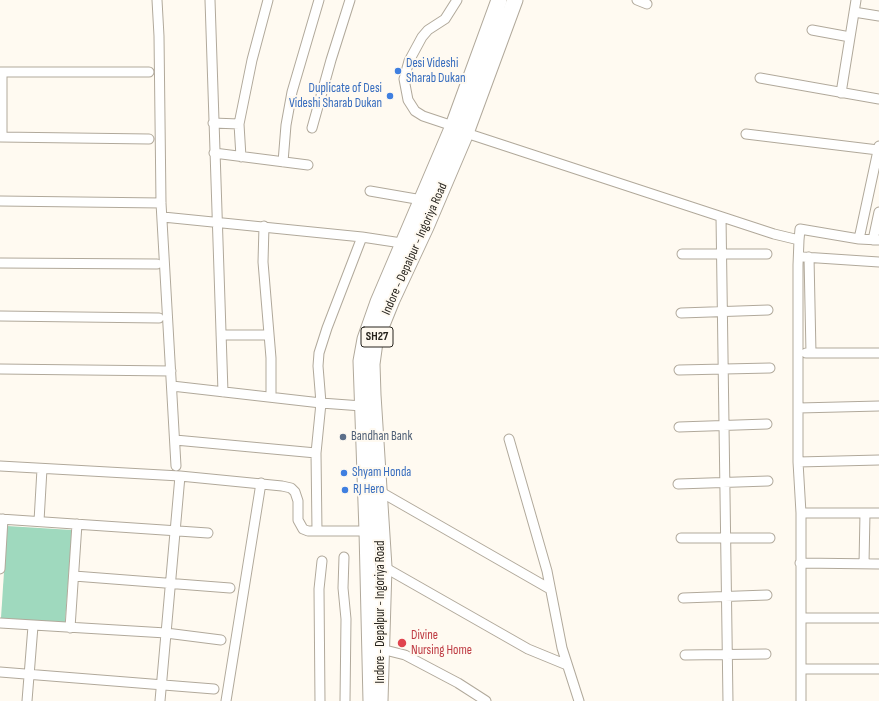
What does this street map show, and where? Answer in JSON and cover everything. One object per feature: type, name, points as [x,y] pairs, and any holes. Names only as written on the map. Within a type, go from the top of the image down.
[{"type":"main road","name":"Indore - Depalpur - Ingoriya Road","points":[[380,701],[384,567],[372,364],[376,342],[392,300],[410,245],[422,200],[460,129],[499,0]]},
{"type":"main road","name":"Indore - Depalpur - Ingoriya Road","points":[[371,701],[361,361],[365,339],[378,302],[410,245],[514,0]]},
{"type":"street","points":[[157,0],[162,203],[176,466]]},
{"type":"street","points":[[210,0],[223,392]]},
{"type":"street","points":[[241,157],[239,124],[252,60],[268,0]]},
{"type":"street","points":[[283,162],[286,125],[292,92],[319,0]]},
{"type":"street","points":[[312,128],[350,0]]},
{"type":"street","points":[[457,0],[445,19],[428,30],[422,37],[408,61],[404,79],[408,100],[415,111],[423,116],[460,129],[721,217],[799,240]]},
{"type":"street","points":[[637,0],[647,4]]},
{"type":"street","points":[[841,93],[856,0]]},
{"type":"street","points":[[854,12],[879,16]]},
{"type":"street","points":[[812,30],[850,37]]},
{"type":"street","points":[[149,72],[1,72],[1,137],[149,138]]},
{"type":"street","points":[[760,78],[879,100]]},
{"type":"street","points":[[213,123],[239,124]]},
{"type":"street","points":[[746,134],[879,148],[859,239]]},
{"type":"street","points":[[214,153],[308,165]]},
{"type":"street","points":[[370,191],[422,200]]},
{"type":"street","points":[[0,201],[162,203]]},
{"type":"street","points":[[801,701],[801,513],[798,462],[798,256],[800,229],[859,239],[876,240],[879,212]]},
{"type":"street","points":[[163,217],[362,236],[410,245]]},
{"type":"street","points":[[721,217],[724,312],[728,701]]},
{"type":"street","points":[[264,226],[263,262],[269,335],[271,397]]},
{"type":"street","points":[[317,531],[316,453],[321,403],[318,366],[327,328],[362,236]]},
{"type":"street","points":[[682,254],[767,254]]},
{"type":"street","points":[[798,256],[879,262]]},
{"type":"street","points":[[809,257],[811,353]]},
{"type":"street","points":[[0,263],[157,264]]},
{"type":"street","points":[[681,313],[768,310]]},
{"type":"street","points":[[0,316],[160,318]]},
{"type":"street","points":[[221,335],[269,335]]},
{"type":"street","points":[[799,353],[879,353]]},
{"type":"street","points":[[679,370],[770,368]]},
{"type":"street","points":[[0,369],[171,371]]},
{"type":"street","points":[[172,386],[321,403],[362,406]]},
{"type":"street","points":[[799,408],[879,406]]},
{"type":"street","points":[[679,427],[767,424]]},
{"type":"street","points":[[175,440],[316,453]]},
{"type":"street","points":[[508,440],[544,561],[567,665],[579,701]]},
{"type":"street","points":[[798,462],[879,460]]},
{"type":"street","points":[[0,466],[180,476],[261,483],[291,488],[295,492],[298,501],[298,520],[300,526],[308,531],[367,531]]},
{"type":"street","points":[[39,521],[42,469]]},
{"type":"street","points":[[160,701],[180,476]]},
{"type":"street","points":[[678,484],[768,482]]},
{"type":"street","points":[[226,701],[261,483]]},
{"type":"street","points":[[379,491],[550,589]]},
{"type":"street","points":[[801,513],[879,513]]},
{"type":"street","points":[[864,564],[866,513]]},
{"type":"street","points":[[0,569],[1,519],[208,533]]},
{"type":"street","points":[[70,628],[77,524]]},
{"type":"street","points":[[681,538],[770,538]]},
{"type":"street","points":[[344,557],[343,588],[346,619],[345,701]]},
{"type":"street","points":[[320,701],[319,589],[322,561]]},
{"type":"street","points":[[800,563],[879,564]]},
{"type":"street","points":[[384,567],[528,649],[567,665]]},
{"type":"street","points":[[74,576],[230,588]]},
{"type":"street","points":[[683,598],[767,595]]},
{"type":"street","points":[[801,618],[879,618]]},
{"type":"street","points":[[0,623],[166,633],[221,640]]},
{"type":"street","points":[[27,701],[33,626]]},
{"type":"street","points":[[381,649],[404,655],[458,683],[486,701]]},
{"type":"street","points":[[685,655],[766,654]]},
{"type":"street","points":[[801,669],[879,670]]},
{"type":"street","points":[[0,672],[161,686],[214,689]]},
{"type":"green space","points":[[7,526],[72,530],[65,623],[1,618]]},
{"type":"place","name":"Desi Videshi Sharab Dukan","points":[[398,71]]},
{"type":"place","name":"Duplicate of Desi Videshi Sharab Dukan","points":[[390,96]]},
{"type":"place","name":"Bandhan Bank","points":[[343,437]]},
{"type":"place","name":"Shyam Honda","points":[[344,473]]},
{"type":"place","name":"RJ Hero","points":[[345,490]]},
{"type":"place","name":"Divine Nursing Home","points":[[402,643]]}]
